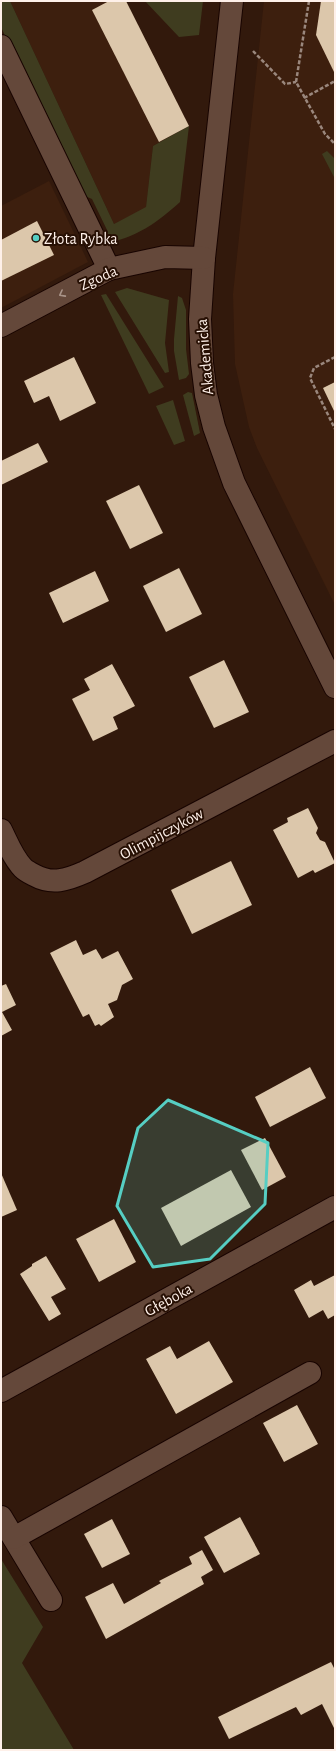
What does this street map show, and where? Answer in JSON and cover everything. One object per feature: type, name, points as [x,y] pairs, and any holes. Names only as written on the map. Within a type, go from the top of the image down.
[{"type":"street","name":"Akademicka","points":[[232,1],[204,258],[200,319],[202,363],[206,394],[214,427],[234,483],[335,687]]},
{"type":"street","points":[[1,46],[109,270]]},
{"type":"street","name":"Zgoda","points":[[1,326],[109,270],[166,257],[204,258]]},
{"type":"street","name":"Olimpijczyków","points":[[1,830],[16,858],[24,869],[48,880],[57,881],[69,879],[335,742]]},
{"type":"street","name":"Głęboka","points":[[1,1391],[335,1207]]},
{"type":"street","points":[[14,1538],[310,1373]]},
{"type":"street","points":[[1,1517],[51,1600]]},
{"type":"path","points":[[308,1],[296,82],[325,134],[335,144]]},
{"type":"path","points":[[254,46],[253,52],[285,84],[296,82]]},
{"type":"path","points":[[304,98],[335,82]]},
{"type":"path","points":[[335,357],[314,368],[310,378],[335,429]]},
{"type":"highlighted area","points":[[168,1100],[268,1143],[265,1204],[210,1259],[153,1267],[117,1206],[138,1128]]},
{"type":"shaded area","points":[[1,1],[10,1],[114,224],[146,207],[153,146],[189,126],[180,202],[154,223],[126,238],[104,243],[107,230],[92,199],[78,193],[1,27]]},
{"type":"shaded area","points":[[10,1],[126,1],[189,126],[153,146],[146,208],[114,224]]},
{"type":"shaded area","points":[[145,1],[203,1],[199,35],[179,37]]},
{"type":"shaded area","points":[[264,1],[335,1],[335,605],[257,448],[249,427],[235,364],[233,294]]},
{"type":"shaded area","points":[[327,151],[335,159],[335,179],[322,154]]},
{"type":"shaded area","points":[[49,181],[88,262],[1,308],[1,206]]},
{"type":"shaded area","points":[[127,288],[169,300],[165,343],[169,372],[165,373],[115,292]]},
{"type":"shaded area","points":[[106,294],[164,387],[149,394],[101,295]]},
{"type":"shaded area","points":[[178,296],[182,298],[186,310],[186,349],[189,374],[186,378],[179,380],[174,351]]},
{"type":"shaded area","points":[[188,392],[192,393],[200,433],[194,436],[183,395]]},
{"type":"shaded area","points":[[173,400],[185,441],[174,445],[156,406]]},
{"type":"shaded area","points":[[1,1559],[43,1627],[22,1663],[74,1750],[1,1750]]},
{"type":"building","points":[[109,1],[126,1],[189,126],[159,142],[92,10]]},
{"type":"building","points":[[321,1],[335,1],[335,74],[316,35]]},
{"type":"building","points":[[37,221],[54,255],[1,281],[1,240]]},
{"type":"building","points":[[74,357],[96,403],[60,421],[49,396],[34,403],[24,381]]},
{"type":"building","points":[[335,382],[335,413],[323,388]]},
{"type":"building","points":[[38,443],[48,462],[1,485],[1,461]]},
{"type":"building","points":[[139,485],[163,533],[130,549],[106,501]]},
{"type":"building","points":[[179,568],[202,614],[166,632],[143,586]]},
{"type":"building","points":[[95,571],[109,601],[63,623],[49,593]]},
{"type":"building","points":[[224,660],[249,712],[214,728],[189,677]]},
{"type":"building","points":[[112,664],[135,706],[113,717],[118,729],[93,741],[72,699],[90,690],[84,679]]},
{"type":"building","points":[[308,808],[318,828],[316,833],[320,840],[325,842],[335,863],[315,873],[313,870],[298,878],[273,830],[288,822],[287,818]]},
{"type":"building","points":[[231,861],[252,905],[192,934],[171,890]]},
{"type":"building","points":[[76,940],[83,955],[96,949],[102,959],[118,951],[133,979],[122,985],[117,1000],[108,1004],[114,1017],[101,1026],[99,1024],[95,1026],[89,1014],[83,1017],[50,953]]},
{"type":"building","points":[[6,984],[16,1005],[2,1012],[12,1030],[1,1036],[1,986]]},
{"type":"building","points":[[310,1067],[326,1098],[270,1127],[255,1097]]},
{"type":"building","points":[[265,1138],[286,1177],[262,1190],[241,1150]]},
{"type":"building","points":[[231,1170],[251,1207],[181,1246],[161,1208]]},
{"type":"building","points":[[1,1173],[17,1210],[1,1217]]},
{"type":"building","points":[[114,1219],[136,1262],[99,1282],[76,1239]]},
{"type":"building","points":[[46,1256],[66,1289],[51,1297],[61,1314],[49,1321],[20,1274],[32,1266],[32,1264]]},
{"type":"building","points":[[335,1275],[335,1315],[328,1319],[323,1310],[309,1318],[294,1290],[311,1280],[314,1286]]},
{"type":"building","points":[[209,1341],[233,1382],[176,1414],[146,1359],[170,1346],[177,1359]]},
{"type":"building","points":[[297,1405],[318,1444],[284,1462],[263,1423]]},
{"type":"building","points":[[240,1517],[260,1554],[224,1573],[204,1537]]},
{"type":"building","points":[[112,1519],[130,1554],[102,1568],[84,1534]]},
{"type":"building","points":[[202,1550],[213,1570],[201,1577],[204,1584],[106,1639],[85,1597],[113,1583],[124,1604],[161,1583],[159,1581],[192,1564],[189,1557]]},
{"type":"building","points":[[331,1662],[335,1670],[335,1730],[322,1704],[301,1715],[296,1707],[229,1739],[218,1717]]},
{"type":"place","name":"Złota Rybka","points":[[36,238]]}]
